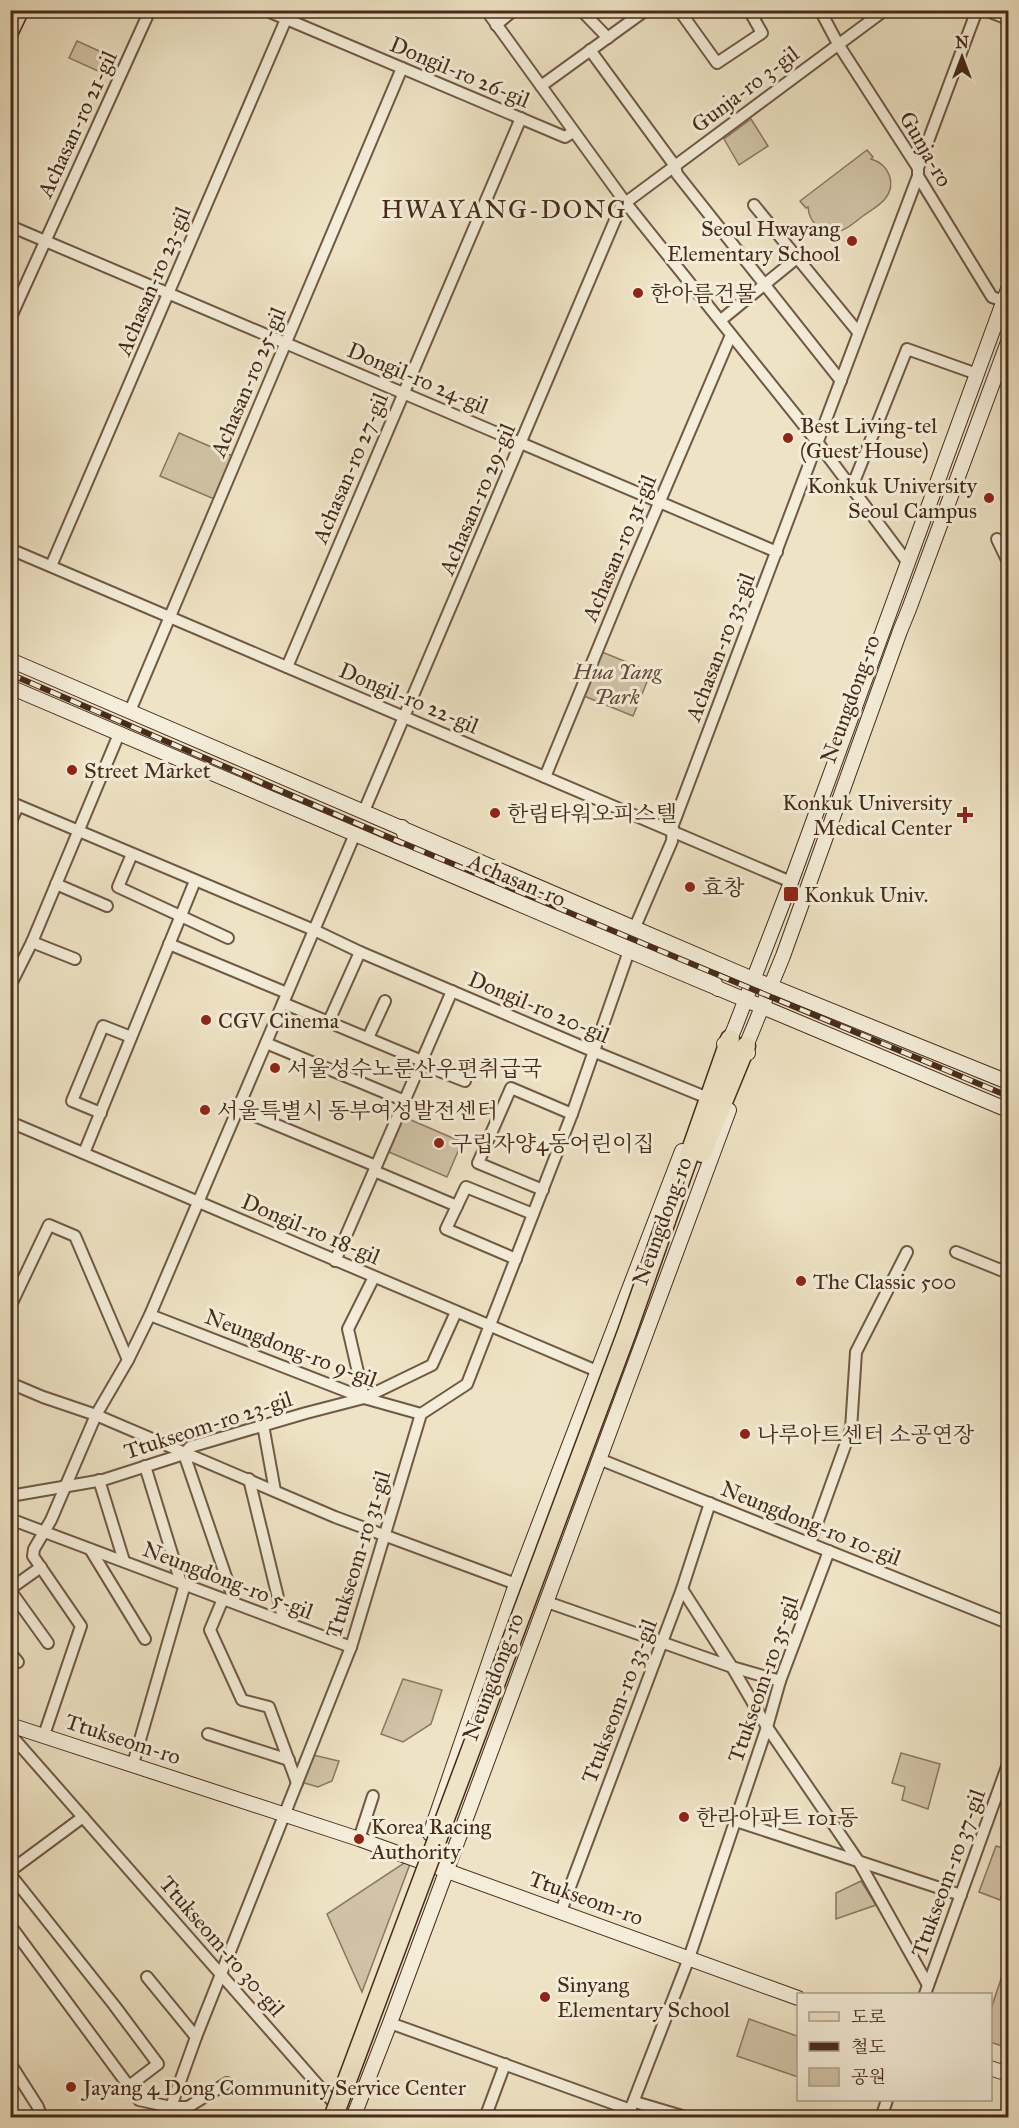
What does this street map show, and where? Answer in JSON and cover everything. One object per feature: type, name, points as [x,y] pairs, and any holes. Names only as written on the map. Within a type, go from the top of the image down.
[{"type":"highway","points":[[341,2118],[738,1042]]},
{"type":"highway","points":[[333,2109],[670,1223]]},
{"type":"main road","points":[[10,33],[21,10]]},
{"type":"main road","name":"Neungdong-ro","points":[[353,2118],[749,1056],[738,1042],[746,1000],[753,979],[791,882],[1006,295]]},
{"type":"main road","name":"Neungdong-ro","points":[[327,2118],[333,2109],[421,1861],[516,1584],[720,1048],[738,1042],[763,1007],[1008,342]]},
{"type":"main road","points":[[893,606],[909,609]]},
{"type":"main road","name":"Achasan-ro","points":[[10,660],[753,979],[1008,1082]]},
{"type":"main road","name":"Achasan-ro","points":[[10,687],[628,951],[1008,1110]]},
{"type":"main road","points":[[402,827],[407,842],[708,972],[718,989]]},
{"type":"main road","points":[[393,850],[407,842]]},
{"type":"main road","points":[[708,972],[726,967]]},
{"type":"main road","name":"Ttukseom-ro","points":[[10,1725],[285,1813],[797,1998]]},
{"type":"main road","points":[[992,2069],[1008,2074]]},
{"type":"street","name":"Achasan-ro 21-gil","points":[[10,319],[150,10]]},
{"type":"street","name":"Dongil-ro 26-gil","points":[[265,10],[288,15],[402,68],[565,137],[573,132]]},
{"type":"street","points":[[486,10],[625,202],[818,443],[908,562]]},
{"type":"street","points":[[496,25],[514,10]]},
{"type":"street","points":[[581,10],[608,38]]},
{"type":"street","points":[[540,86],[646,10]]},
{"type":"street","points":[[680,10],[717,63],[762,33],[749,10]]},
{"type":"street","name":"Gunja-ro","points":[[819,10],[992,297],[1006,295]]},
{"type":"street","name":"Gunja-ro 3-gil","points":[[625,202],[885,10]]},
{"type":"street","name":"Achasan-ro 33-gil","points":[[635,927],[672,841],[673,825],[818,443],[977,10]]},
{"type":"street","points":[[989,11],[1008,19]]},
{"type":"street","name":"Achasan-ro 23-gil","points":[[51,566],[288,15]]},
{"type":"street","points":[[590,51],[675,166],[677,174],[841,381]]},
{"type":"street","name":"Achasan-ro 25-gil","points":[[130,711],[402,68]]},
{"type":"street","name":"Achasan-ro 27-gil","points":[[287,667],[521,118]]},
{"type":"street","name":"Achasan-ro 29-gil","points":[[364,811],[625,202]]},
{"type":"street","points":[[754,205],[858,332]]},
{"type":"street","name":"Dongil-ro 24-gil","points":[[10,226],[777,552]]},
{"type":"street","points":[[721,320],[797,258]]},
{"type":"street","name":"Achasan-ro 31-gil","points":[[544,777],[731,335]]},
{"type":"street","points":[[852,487],[907,349],[978,374]]},
{"type":"street","points":[[997,539],[1008,562]]},
{"type":"street","name":"Dongil-ro 22-gil","points":[[10,549],[791,882]]},
{"type":"street","points":[[10,986],[32,942],[118,734]]},
{"type":"street","points":[[10,823],[14,804]]},
{"type":"street","name":"Dongil-ro 20-gil","points":[[14,804],[703,1096]]},
{"type":"street","points":[[44,1736],[81,1626],[33,1556],[34,1549],[96,1415],[128,1360],[150,1315],[355,834]]},
{"type":"street","points":[[132,854],[118,887],[228,938]]},
{"type":"street","points":[[84,1153],[195,881]]},
{"type":"street","points":[[56,884],[107,906]]},
{"type":"street","points":[[32,942],[75,959]]},
{"type":"street","points":[[169,944],[285,998],[329,1022],[465,1081]]},
{"type":"street","points":[[421,1414],[467,1384],[595,1052],[628,951]]},
{"type":"street","points":[[329,1022],[360,952]]},
{"type":"street","points":[[335,1261],[452,991]]},
{"type":"street","points":[[368,1038],[385,1000]]},
{"type":"street","points":[[100,1113],[72,1101],[103,1026],[131,1037]]},
{"type":"street","points":[[266,1043],[405,1101]]},
{"type":"street","points":[[543,1190],[478,1163],[511,1088],[572,1113]]},
{"type":"street","points":[[238,1109],[457,1206]]},
{"type":"street","name":"Dongil-ro 18-gil","points":[[10,1122],[597,1371]]},
{"type":"street","points":[[516,1259],[446,1230],[466,1187],[533,1214]]},
{"type":"street","points":[[10,1307],[49,1225],[75,1236],[128,1360]]},
{"type":"street","points":[[810,1544],[851,1429],[856,1352],[907,1251]]},
{"type":"street","points":[[956,1252],[1008,1273]]},
{"type":"street","points":[[364,1398],[348,1329],[374,1277]]},
{"type":"street","name":"Ttukseom-ro 23-gil","points":[[10,1497],[99,1480],[184,1454],[190,1447],[364,1398],[432,1365],[456,1312]]},
{"type":"street","name":"Neungdong-ro 9-gil","points":[[150,1315],[364,1398],[421,1414]]},
{"type":"street","points":[[10,1383],[96,1415],[184,1454],[384,1536],[516,1584]]},
{"type":"street","name":"Ttukseom-ro 31-gil","points":[[169,2112],[196,2037],[351,1647],[421,1414]]},
{"type":"street","points":[[263,1425],[275,1491]]},
{"type":"street","points":[[184,1454],[235,1603]]},
{"type":"street","name":"Neungdong-ro 10-gil","points":[[599,1459],[1008,1623]]},
{"type":"street","points":[[133,1764],[183,1584],[145,1466]]},
{"type":"street","points":[[249,1479],[284,1622]]},
{"type":"street","points":[[99,1480],[124,1561]]},
{"type":"street","name":"Ttukseom-ro 33-gil","points":[[561,1911],[682,1589],[710,1503]]},
{"type":"street","name":"Neungdong-ro 5-gil","points":[[10,1519],[351,1647]]},
{"type":"street","points":[[90,1549],[145,1639]]},
{"type":"street","name":"Ttukseom-ro 35-gil","points":[[631,2110],[689,1958],[767,1727],[780,1681],[829,1551]]},
{"type":"street","points":[[41,1567],[10,1590],[48,1643]]},
{"type":"street","points":[[682,1589],[767,1727],[859,1862],[926,1990]]},
{"type":"street","points":[[223,1599],[210,1630],[242,1700],[269,1707],[297,1783]]},
{"type":"street","points":[[547,1602],[732,1667],[780,1681]]},
{"type":"street","points":[[10,1652],[18,1662]]},
{"type":"street","name":"Ttukseom-ro 30-gil","points":[[10,1734],[222,1976],[333,2109]]},
{"type":"street","points":[[208,1734],[289,1760]]},
{"type":"street","name":"Ttukseom-ro 37-gil","points":[[926,1990],[1008,1764]]},
{"type":"street","points":[[359,1839],[373,1796]]},
{"type":"street","points":[[83,1817],[10,1873],[158,2064],[129,2086]]},
{"type":"street","points":[[736,1821],[961,1895]]},
{"type":"street","points":[[10,1925],[139,2100],[169,2112],[188,2107],[227,2083]]},
{"type":"street","points":[[147,1977],[196,2037]]},
{"type":"street","points":[[390,2023],[631,2110],[689,2118]]},
{"type":"street","points":[[10,2063],[38,2107],[39,2118]]},
{"type":"street","points":[[485,2118],[505,2064]]},
{"type":"street","points":[[881,2118],[887,2101]]},
{"type":"green space","points":[[77,41],[115,58],[107,75],[69,58]]},
{"type":"green space","points":[[751,119],[768,146],[739,165],[724,139]]},
{"type":"green space","points":[[867,150],[873,157],[871,159],[887,170],[891,181],[889,193],[880,204],[846,229],[834,232],[823,230],[814,223],[808,207],[806,208],[800,201]]},
{"type":"green space","points":[[179,433],[237,458],[219,501],[160,476]]},
{"type":"green space","name":"Hua Yang Park","points":[[602,652],[651,672],[633,716],[584,696]]},
{"type":"green space","points":[[404,1117],[462,1142],[447,1177],[389,1152]]},
{"type":"green space","points":[[403,1679],[442,1690],[431,1724],[403,1742],[381,1734]]},
{"type":"green space","points":[[901,1753],[940,1764],[928,1809],[902,1800],[905,1787],[892,1783]]},
{"type":"green space","points":[[313,1755],[339,1761],[332,1781],[318,1787],[301,1782]]},
{"type":"green space","points":[[996,1846],[1008,1850],[1008,1877],[1000,1900],[979,1892]]},
{"type":"green space","points":[[404,1863],[410,1864],[362,1992],[327,1914]]},
{"type":"green space","points":[[861,1881],[876,1905],[836,1919],[836,1893]]},
{"type":"green space","points":[[1005,1967],[1008,1968],[1008,2048],[992,2043],[992,2006]]},
{"type":"green space","points":[[749,2019],[797,2036],[797,2077],[737,2056]]},
{"type":"railway","points":[[10,674],[386,836],[1008,1096]]},
{"type":"railway","points":[[336,2118],[684,1175]]},
{"type":"place","name":"Seoul Hwayang Elementary School","points":[[852,241]]},
{"type":"place","name":"한아름건물","points":[[638,293]]},
{"type":"place","name":"Best Living-tel (Guest House)","points":[[788,438]]},
{"type":"place","name":"Konkuk University Seoul Campus","points":[[989,498]]},
{"type":"place","name":"Street Market","points":[[72,770]]},
{"type":"place","name":"한림타워오피스텔","points":[[495,813]]},
{"type":"place","name":"Konkuk University Medical Center","points":[[965,815]]},
{"type":"place","name":"효창","points":[[690,887]]},
{"type":"place","name":"Konkuk Univ.","points":[[791,894]]},
{"type":"place","name":"CGV Cinema","points":[[206,1020]]},
{"type":"place","name":"서울성수노룬산우편취급국","points":[[275,1068]]},
{"type":"place","name":"서울특별시 동부여성발전센터","points":[[205,1110]]},
{"type":"place","name":"구립자양4동어린이집","points":[[439,1143]]},
{"type":"place","name":"The Classic 500","points":[[801,1281]]},
{"type":"place","name":"나루아트센터 소공연장","points":[[745,1434]]},
{"type":"place","name":"한라아파트 101동","points":[[684,1817]]},
{"type":"place","name":"Korea Racing Authority","points":[[359,1839]]},
{"type":"place","name":"Sinyang Elementary School","points":[[545,1997]]},
{"type":"place","name":"Jayang 4 Dong Community Service Center","points":[[71,2087]]},
{"type":"district","name":"HWAYANG-DONG","points":[[504,209]]}]
